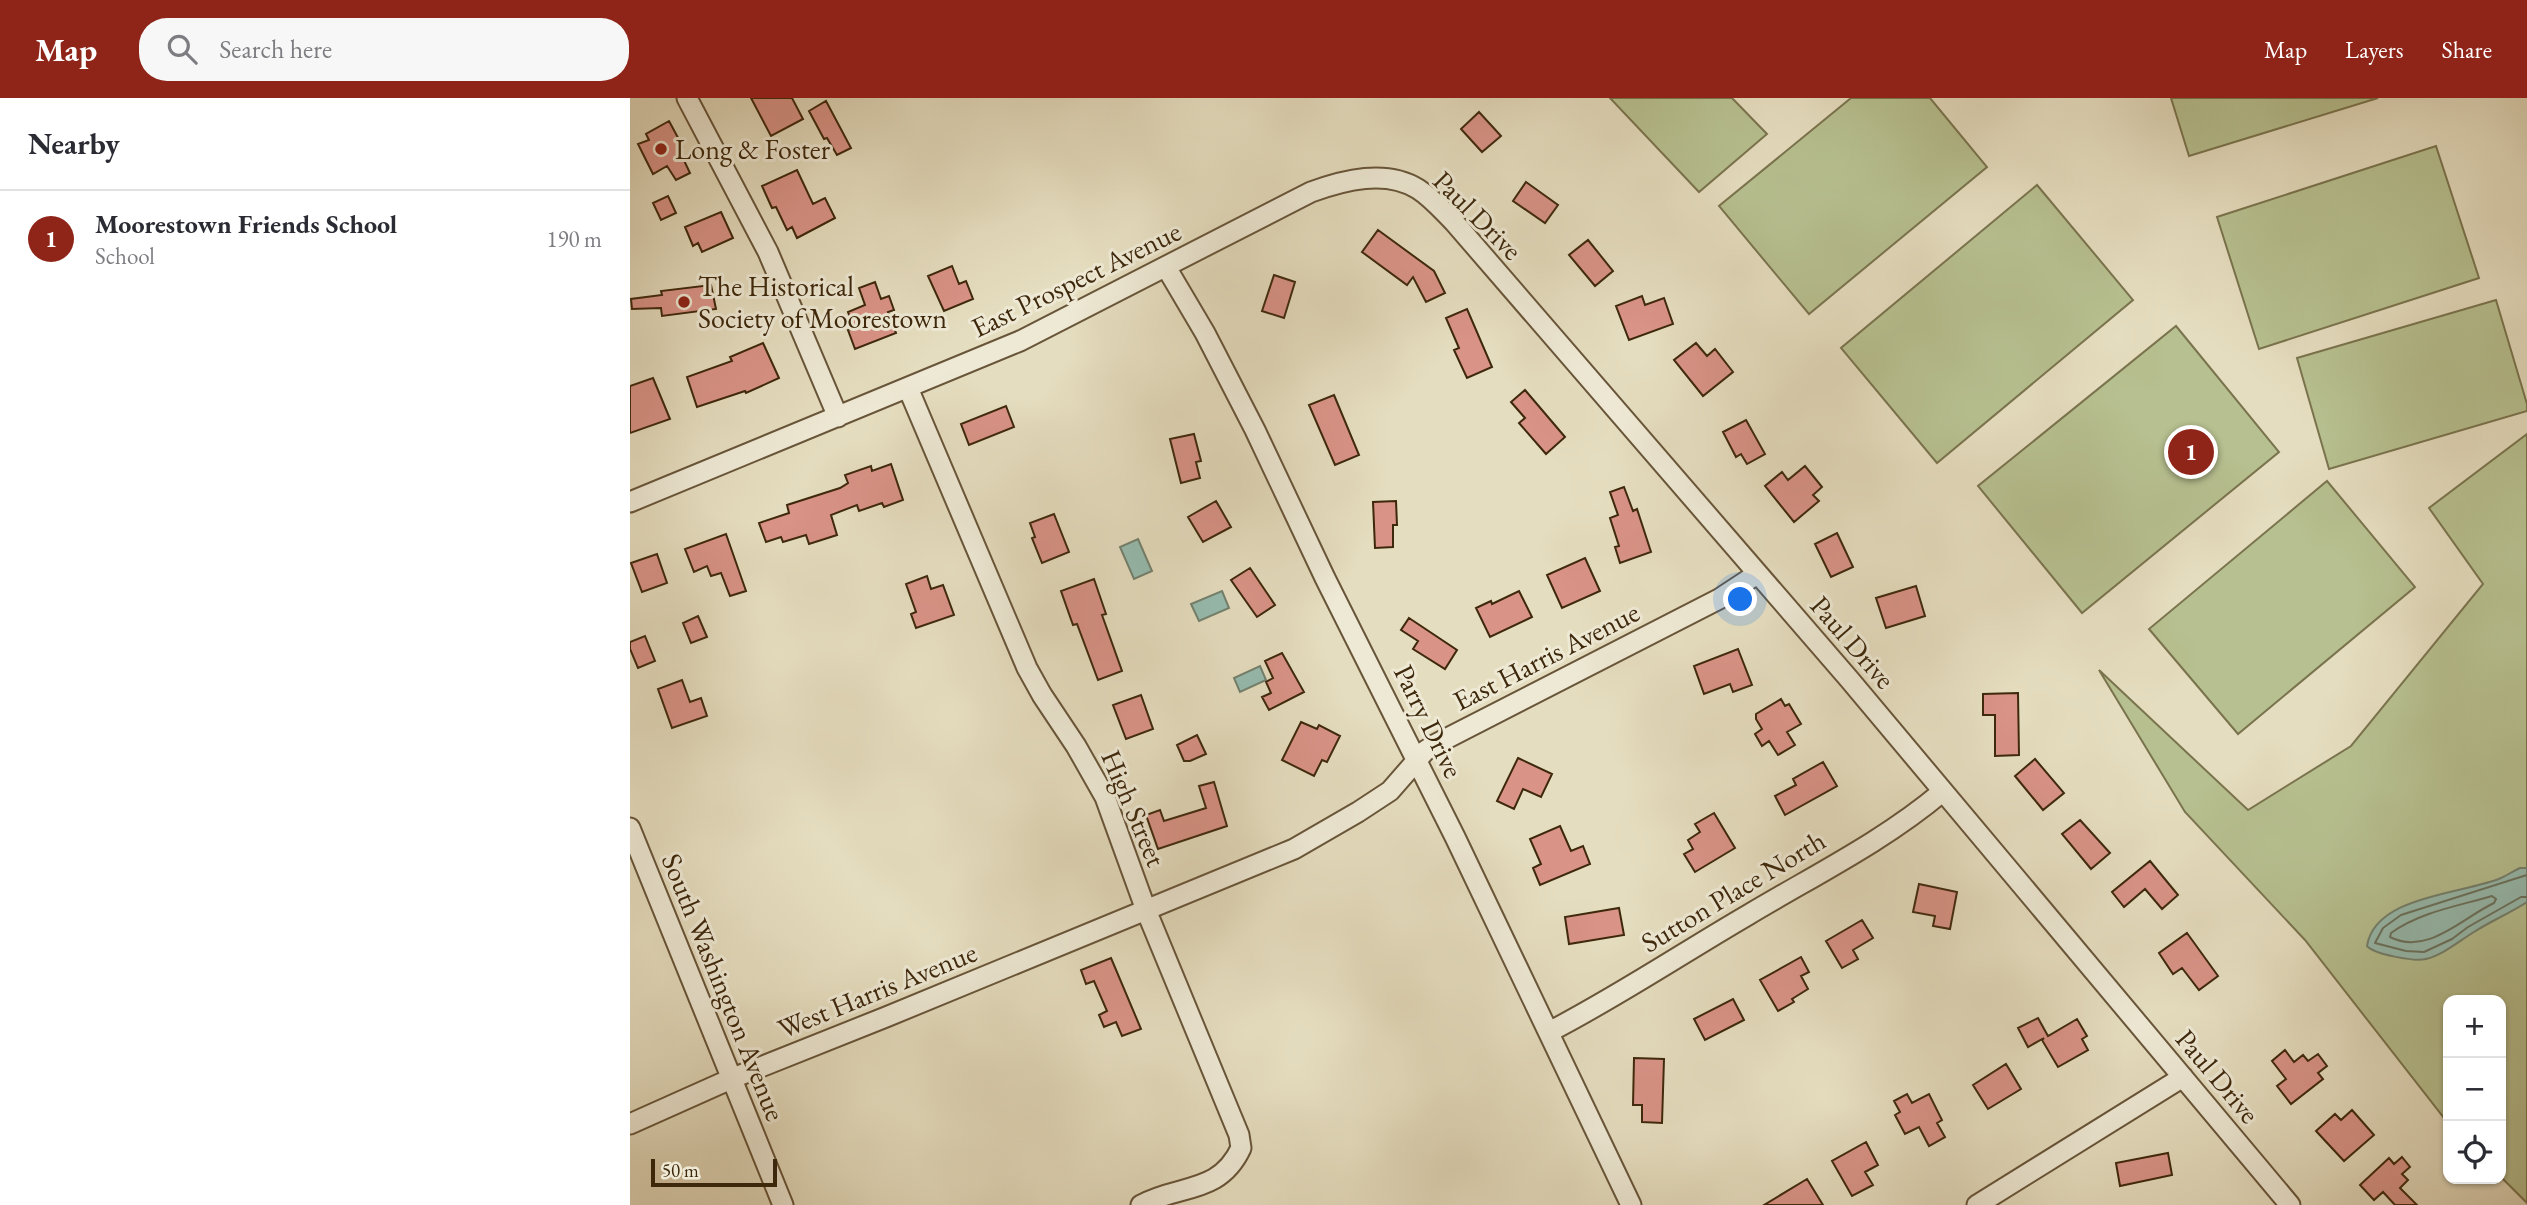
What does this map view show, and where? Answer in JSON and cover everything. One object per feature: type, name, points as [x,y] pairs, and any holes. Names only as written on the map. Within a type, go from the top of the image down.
[{"type":"street","points":[[687,98],[768,252],[838,417]]},
{"type":"street","name":"Paul Drive","points":[[1336,183],[1357,179],[1389,179],[1415,187],[1462,231],[1849,680],[2290,1205]]},
{"type":"street","name":"East Prospect Avenue","points":[[630,502],[1020,341],[1311,192],[1336,183]]},
{"type":"street","name":"Parry Drive","points":[[1166,267],[1215,351],[1417,760],[1631,1205]]},
{"type":"street","name":"High Street","points":[[908,388],[1027,668],[1076,746],[1117,824],[1146,910],[1238,1135],[1241,1148],[1230,1167],[1220,1177],[1141,1205]]},
{"type":"street","name":"East Harris Avenue","points":[[1146,910],[1243,871],[1318,836],[1390,790],[1434,745],[1718,599],[1756,573]]},
{"type":"street","name":"Sutton Place North","points":[[1549,1032],[1603,1003],[1831,866],[1919,811],[1942,792]]},
{"type":"street","name":"South Washington Avenue","points":[[630,828],[783,1205]]},
{"type":"street","name":"West Harris Avenue","points":[[630,1124],[733,1078],[1146,910]]},
{"type":"street","points":[[1977,1205],[2183,1077]]},
{"type":"green space","points":[[1610,98],[1732,98],[1767,134],[1699,192]]},
{"type":"green space","points":[[1851,98],[1930,98],[1987,167],[1809,314],[1719,206]]},
{"type":"green space","points":[[2171,98],[2378,98],[2189,156]]},
{"type":"green space","points":[[2436,146],[2479,278],[2259,349],[2217,217]]},
{"type":"green space","points":[[2037,185],[2133,300],[1937,463],[1841,348]]},
{"type":"green space","points":[[2496,300],[2527,411],[2329,469],[2297,358]]},
{"type":"green space","points":[[2176,326],[2279,452],[2082,613],[1978,486]]},
{"type":"green space","points":[[2527,434],[2527,1203],[2506,1182],[2506,995],[2443,995],[2443,1117],[2305,940],[2185,812],[2099,670],[2248,810],[2351,746],[2483,584],[2429,508]]},
{"type":"green space","points":[[2327,481],[2415,587],[2238,734],[2149,629]]},
{"type":"water","points":[[1138,539],[1152,571],[1134,579],[1120,547]]},
{"type":"water","points":[[1222,591],[1229,608],[1199,621],[1191,604]]},
{"type":"water","points":[[1260,666],[1266,680],[1240,692],[1234,678]]},
{"type":"water","points":[[2520,868],[2527,868],[2527,902],[2439,954],[2426,959],[2395,957],[2367,946],[2374,929],[2386,916],[2403,906],[2501,878]]},
{"type":"building","points":[[751,98],[792,98],[803,119],[771,136]]},
{"type":"building","points":[[826,101],[851,148],[837,155],[827,138],[824,139],[809,111]]},
{"type":"building","points":[[1479,112],[1501,136],[1482,152],[1461,129]]},
{"type":"building","name":"Long & Foster","points":[[669,121],[683,147],[680,152],[690,173],[676,180],[667,166],[653,174],[638,144],[649,140],[646,134]]},
{"type":"building","points":[[797,170],[813,204],[825,198],[835,218],[797,238],[792,227],[787,230],[776,207],[772,208],[762,186]]},
{"type":"building","points":[[1526,182],[1558,205],[1545,223],[1513,201]]},
{"type":"building","points":[[668,196],[676,213],[661,220],[653,203]]},
{"type":"building","points":[[721,212],[733,238],[702,252],[698,243],[693,246],[685,227]]},
{"type":"building","points":[[1378,230],[1434,271],[1445,293],[1426,302],[1413,277],[1407,285],[1362,252]]},
{"type":"building","points":[[1588,240],[1613,271],[1595,286],[1569,255]]},
{"type":"building","points":[[952,266],[959,284],[966,281],[973,299],[944,311],[928,276]]},
{"type":"building","points":[[1274,275],[1295,282],[1284,318],[1262,311]]},
{"type":"building","points":[[875,282],[881,299],[889,296],[894,310],[888,312],[896,333],[855,349],[848,330],[854,328],[848,312],[865,305],[859,288]]},
{"type":"building","name":"The Historical Society of Moorestown","points":[[711,285],[716,309],[662,316],[661,308],[632,309],[631,299],[662,295],[661,291]]},
{"type":"building","points":[[1642,296],[1645,305],[1664,298],[1673,324],[1629,340],[1616,306]]},
{"type":"building","points":[[1467,309],[1492,367],[1467,378],[1454,350],[1459,348],[1446,318]]},
{"type":"building","points":[[763,343],[779,378],[746,393],[745,391],[697,407],[687,377],[732,361],[730,357]]},
{"type":"building","points":[[1696,343],[1707,356],[1715,349],[1733,372],[1703,396],[1674,360]]},
{"type":"building","points":[[653,378],[670,419],[630,433],[630,386]]},
{"type":"building","points":[[1525,390],[1565,437],[1546,454],[1519,423],[1525,418],[1511,402]]},
{"type":"building","points":[[1334,395],[1359,455],[1335,465],[1309,405]]},
{"type":"building","points":[[1006,406],[1014,427],[969,445],[961,424]]},
{"type":"building","points":[[1746,420],[1765,454],[1747,464],[1741,454],[1736,457],[1723,432]]},
{"type":"building","points":[[1194,434],[1201,461],[1196,462],[1200,478],[1181,483],[1170,439]]},
{"type":"building","points":[[891,464],[903,500],[884,507],[882,503],[859,511],[857,505],[831,515],[837,535],[809,544],[806,535],[783,542],[781,537],[766,542],[759,523],[789,513],[787,505],[840,488],[848,483],[845,475],[871,466],[872,471]]},
{"type":"building","points":[[1805,466],[1822,487],[1813,495],[1819,501],[1794,522],[1765,486],[1782,472],[1788,480]]},
{"type":"building","points":[[1624,487],[1633,511],[1637,509],[1651,552],[1620,563],[1615,547],[1619,546],[1610,518],[1618,515],[1610,492]]},
{"type":"building","points":[[1216,501],[1231,527],[1203,542],[1188,517]]},
{"type":"building","points":[[1396,501],[1397,525],[1393,525],[1393,547],[1375,548],[1373,502]]},
{"type":"building","points":[[1054,514],[1069,552],[1042,563],[1032,538],[1035,537],[1030,523]]},
{"type":"building","points":[[1837,533],[1853,567],[1831,577],[1815,544]]},
{"type":"building","points":[[726,534],[746,591],[730,596],[721,573],[711,576],[707,566],[694,572],[685,549]]},
{"type":"building","points":[[657,554],[667,583],[642,592],[631,563]]},
{"type":"building","points":[[1585,558],[1600,591],[1562,608],[1547,575]]},
{"type":"building","points":[[1250,568],[1275,605],[1257,617],[1231,580]]},
{"type":"building","points":[[927,576],[931,589],[943,585],[954,615],[916,628],[911,614],[916,612],[906,584]]},
{"type":"building","points":[[1094,579],[1106,614],[1102,615],[1122,671],[1098,680],[1077,624],[1073,625],[1061,591]]},
{"type":"building","points":[[1916,586],[1925,616],[1886,628],[1876,598]]},
{"type":"building","points":[[1519,591],[1532,617],[1490,637],[1476,608],[1491,601],[1492,604]]},
{"type":"building","points":[[698,616],[707,637],[691,643],[683,623]]},
{"type":"building","points":[[1409,618],[1457,650],[1445,669],[1413,649],[1418,641],[1401,630]]},
{"type":"building","points":[[645,636],[655,661],[638,668],[630,642]]},
{"type":"building","points":[[1738,649],[1752,685],[1733,692],[1730,684],[1704,694],[1694,666]]},
{"type":"building","points":[[1282,653],[1304,692],[1269,710],[1262,697],[1271,693],[1266,682],[1273,678],[1265,661]]},
{"type":"building","points":[[682,680],[690,702],[701,698],[707,716],[672,728],[658,689]]},
{"type":"building","points":[[2018,693],[2019,755],[1995,756],[1995,715],[1983,715],[1983,694]]},
{"type":"building","points":[[1141,695],[1153,729],[1126,739],[1113,705]]},
{"type":"building","points":[[1781,699],[1785,706],[1789,704],[1801,724],[1787,732],[1795,745],[1778,755],[1769,741],[1762,746],[1755,734],[1762,729],[1756,714]]},
{"type":"building","points":[[1301,722],[1317,729],[1319,725],[1340,736],[1327,762],[1322,760],[1314,776],[1282,760]]},
{"type":"building","points":[[1197,735],[1206,754],[1184,761],[1177,745]]},
{"type":"building","points":[[1518,758],[1552,774],[1541,797],[1523,789],[1514,809],[1497,801]]},
{"type":"building","points":[[2035,759],[2064,793],[2043,810],[2015,776]]},
{"type":"building","points":[[1823,762],[1837,786],[1785,815],[1775,796],[1796,785],[1793,779]]},
{"type":"building","points":[[1214,782],[1227,826],[1158,849],[1146,815],[1160,810],[1164,821],[1206,808],[1199,786]]},
{"type":"building","points":[[1714,813],[1735,848],[1695,872],[1684,854],[1693,849],[1688,840],[1700,832],[1695,824]]},
{"type":"building","points":[[2080,820],[2110,853],[2091,869],[2062,834]]},
{"type":"building","points":[[1560,826],[1571,851],[1583,846],[1590,864],[1540,885],[1533,868],[1541,864],[1530,839]]},
{"type":"building","points":[[2150,861],[2178,895],[2162,909],[2145,889],[2124,907],[2112,892]]},
{"type":"building","points":[[1919,884],[1957,892],[1950,929],[1933,926],[1935,916],[1913,912]]},
{"type":"building","points":[[1619,908],[1624,935],[1569,944],[1565,917]]},
{"type":"building","points":[[1862,920],[1873,938],[1853,950],[1858,959],[1842,968],[1826,941]]},
{"type":"building","points":[[2187,933],[2218,976],[2199,990],[2182,968],[2173,974],[2159,953]]},
{"type":"building","points":[[1801,957],[1809,972],[1801,976],[1808,989],[1792,999],[1794,1002],[1778,1011],[1760,980]]},
{"type":"building","points":[[1111,958],[1141,1029],[1122,1036],[1116,1022],[1104,1027],[1099,1015],[1107,1011],[1094,981],[1086,984],[1081,970]]},
{"type":"building","points":[[1733,999],[1744,1020],[1705,1040],[1694,1019]]},
{"type":"building","points":[[2038,1018],[2048,1036],[2077,1019],[2087,1036],[2082,1039],[2088,1050],[2058,1067],[2042,1040],[2044,1038],[2028,1047],[2018,1028]]},
{"type":"building","points":[[2285,1050],[2294,1062],[2303,1055],[2308,1061],[2318,1054],[2327,1066],[2318,1073],[2323,1079],[2291,1104],[2277,1086],[2286,1079],[2272,1061]]},
{"type":"building","points":[[1634,1058],[1664,1059],[1662,1123],[1642,1122],[1642,1105],[1633,1105]]},
{"type":"building","points":[[2006,1064],[2021,1089],[1988,1109],[1973,1085]]},
{"type":"building","points":[[1907,1094],[1912,1103],[1929,1094],[1942,1120],[1937,1123],[1945,1137],[1929,1146],[1919,1127],[1905,1134],[1895,1115],[1900,1112],[1894,1101]]},
{"type":"building","points":[[2352,1110],[2374,1135],[2344,1161],[2316,1131],[2335,1114],[2341,1120]]},
{"type":"building","points":[[1866,1142],[1878,1165],[1865,1172],[1873,1185],[1852,1196],[1832,1161]]},
{"type":"building","points":[[2168,1153],[2172,1175],[2120,1186],[2116,1163]]},
{"type":"building","points":[[2402,1157],[2410,1167],[2402,1174],[2408,1180],[2400,1188],[2417,1205],[2395,1205],[2383,1192],[2374,1200],[2360,1185],[2389,1158],[2394,1164]]},
{"type":"building","points":[[1807,1179],[1823,1205],[1764,1205]]},
{"type":"place","name":"Long & Foster","points":[[661,149]]},
{"type":"place","name":"The Historical Society of Moorestown","points":[[684,302]]},
{"type":"place","name":"Moorestown Friends School","points":[[2191,452]]}]
